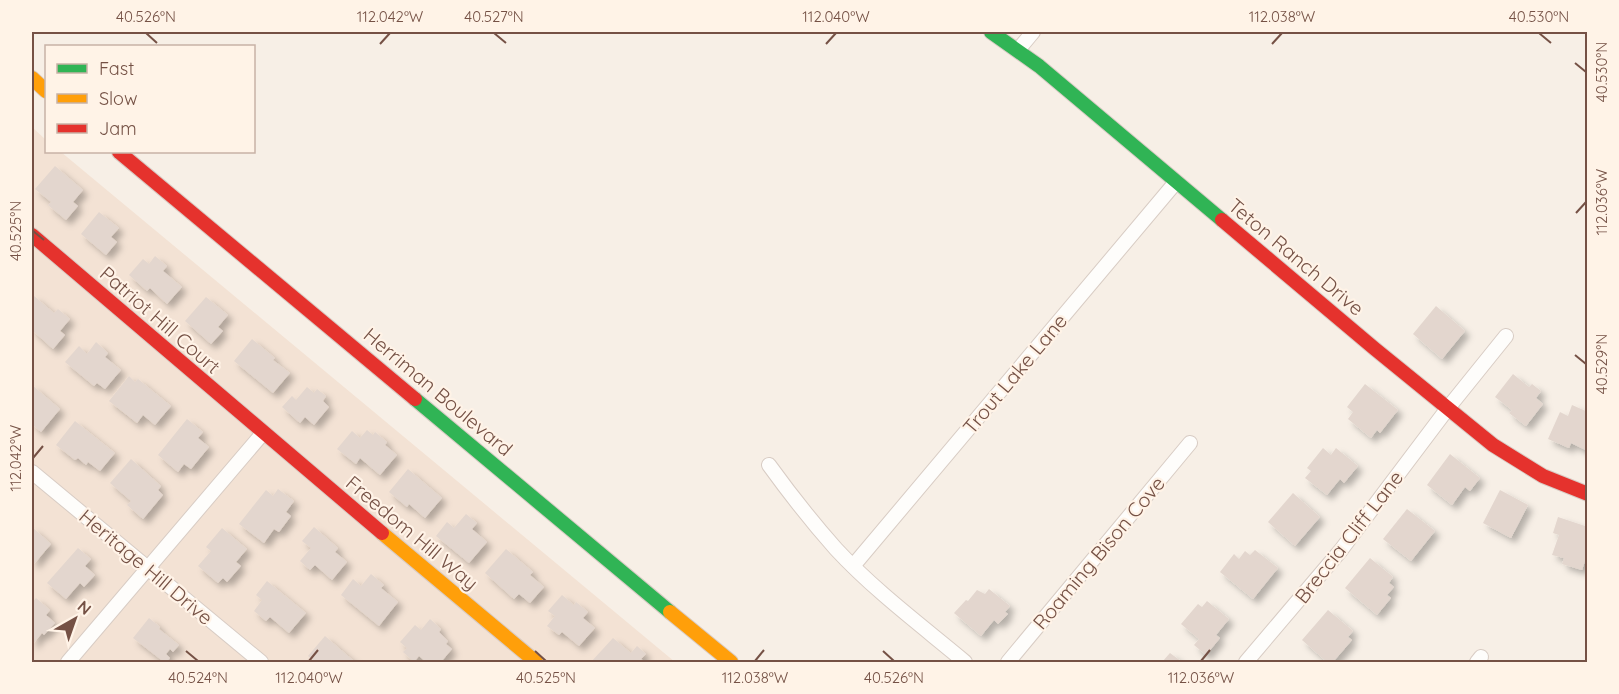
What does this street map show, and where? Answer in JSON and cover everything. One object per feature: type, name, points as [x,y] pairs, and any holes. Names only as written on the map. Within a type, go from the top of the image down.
[{"type":"street","name":"Teton Ranch Drive","points":[[991,32],[1039,66],[1375,349],[1493,445],[1526,466],[1565,486],[1587,494]]},
{"type":"street","points":[[1018,50],[1033,32]]},
{"type":"street","points":[[32,78],[45,90]]},
{"type":"street","name":"Herriman Boulevard","points":[[120,153],[731,663]]},
{"type":"street","name":"Trout Lake Lane","points":[[854,566],[1176,182]]},
{"type":"street","name":"Patriot Hill Court","points":[[32,235],[263,433]]},
{"type":"street","name":"Breccia Cliff Lane","points":[[1246,663],[1341,550],[1448,408],[1506,336]]},
{"type":"street","points":[[68,663],[263,433]]},
{"type":"street","name":"Freedom Hill Way","points":[[263,433],[536,663]]},
{"type":"street","name":"Roaming Bison Cove","points":[[1008,663],[1190,443]]},
{"type":"street","points":[[769,465],[789,493],[837,549],[897,605],[965,663]]},
{"type":"street","name":"Heritage Hill Drive","points":[[32,472],[261,663]]},
{"type":"shaded area","points":[[32,127],[45,139],[45,153],[62,153],[675,662],[32,662]]},
{"type":"building","points":[[55,166],[83,190],[73,202],[78,206],[66,220],[48,205],[51,202],[35,189]]},
{"type":"building","points":[[99,212],[119,228],[111,237],[117,242],[106,255],[81,234]]},
{"type":"building","points":[[155,256],[167,266],[163,271],[182,287],[167,304],[150,288],[147,291],[129,275],[143,259],[149,264]]},
{"type":"building","points":[[34,296],[54,313],[58,309],[70,319],[60,331],[65,335],[53,349],[32,330],[32,299]]},
{"type":"building","points":[[206,297],[228,315],[218,327],[223,331],[211,344],[185,321]]},
{"type":"building","points":[[1436,306],[1465,331],[1442,359],[1413,334]]},
{"type":"building","points":[[252,339],[290,373],[273,393],[234,361]]},
{"type":"building","points":[[96,342],[108,353],[105,357],[121,370],[105,389],[97,383],[94,386],[65,362],[79,346],[87,354]]},
{"type":"building","points":[[1513,374],[1529,387],[1532,384],[1541,391],[1536,398],[1543,404],[1526,426],[1509,413],[1512,410],[1495,397]]},
{"type":"building","points":[[129,376],[135,382],[138,379],[171,406],[155,425],[143,415],[137,423],[109,401]]},
{"type":"building","points":[[1365,384],[1398,410],[1380,433],[1377,430],[1371,438],[1348,419],[1353,412],[1347,407]]},
{"type":"building","points":[[32,385],[60,409],[41,432],[32,424]]},
{"type":"building","points":[[307,387],[314,393],[317,389],[326,396],[323,401],[329,407],[314,425],[305,417],[300,423],[282,407],[292,396],[296,400]]},
{"type":"building","points":[[1572,405],[1588,412],[1588,451],[1571,443],[1569,448],[1548,439],[1560,412],[1568,416]]},
{"type":"building","points":[[187,419],[203,432],[198,438],[209,447],[191,469],[184,464],[178,472],[158,455]]},
{"type":"building","points":[[75,421],[115,453],[100,471],[88,462],[86,465],[78,458],[75,460],[56,445]]},
{"type":"building","points":[[367,430],[373,435],[375,432],[387,442],[385,445],[397,455],[380,475],[360,458],[356,464],[337,449],[352,431],[360,438]]},
{"type":"building","points":[[1323,448],[1331,455],[1336,448],[1358,466],[1344,483],[1340,479],[1327,495],[1305,478],[1311,471],[1307,468]]},
{"type":"building","points":[[1450,454],[1480,478],[1470,491],[1465,487],[1452,505],[1427,485]]},
{"type":"building","points":[[131,459],[161,486],[158,490],[163,495],[143,519],[127,505],[131,501],[110,483]]},
{"type":"building","points":[[408,469],[442,498],[425,518],[409,504],[407,507],[389,492]]},
{"type":"building","points":[[278,489],[294,501],[286,512],[291,516],[279,532],[274,529],[264,543],[239,524],[266,490],[273,496]]},
{"type":"building","points":[[1500,490],[1528,505],[1511,538],[1483,523]]},
{"type":"building","points":[[1293,493],[1320,517],[1295,546],[1268,522]]},
{"type":"building","points":[[1407,509],[1435,531],[1411,561],[1383,539]]},
{"type":"building","points":[[466,514],[477,523],[472,529],[487,542],[469,563],[436,536],[447,522],[454,528]]},
{"type":"building","points":[[1558,517],[1588,527],[1588,552],[1582,570],[1562,564],[1564,558],[1552,555],[1559,535],[1553,533]]},
{"type":"building","points":[[32,527],[51,544],[34,564],[32,562]]},
{"type":"building","points":[[314,527],[338,548],[335,552],[347,562],[332,580],[315,565],[310,570],[300,561],[311,548],[302,541]]},
{"type":"building","points":[[222,528],[247,549],[236,562],[241,566],[227,582],[223,578],[218,583],[198,566],[211,551],[206,547]]},
{"type":"building","points":[[78,548],[91,559],[85,566],[95,575],[84,587],[80,583],[66,599],[47,583]]},
{"type":"building","points":[[506,549],[533,572],[530,575],[544,587],[530,603],[519,594],[514,599],[485,573]]},
{"type":"building","points":[[1255,550],[1278,568],[1253,599],[1220,572],[1234,554],[1239,559],[1245,551],[1250,555]]},
{"type":"building","points":[[1370,558],[1393,577],[1389,583],[1394,587],[1387,595],[1391,598],[1377,615],[1345,588]]},
{"type":"building","points":[[371,574],[384,585],[381,588],[398,602],[379,626],[341,595],[353,579],[361,586]]},
{"type":"building","points":[[267,581],[306,613],[289,633],[270,617],[266,621],[254,611],[262,600],[256,595]]},
{"type":"building","points":[[989,589],[1010,606],[1005,612],[1008,614],[998,624],[994,620],[981,636],[954,613],[977,590],[985,594]]},
{"type":"building","points":[[562,595],[574,605],[576,602],[588,612],[583,618],[595,628],[579,646],[562,632],[559,635],[547,626],[555,616],[548,611]]},
{"type":"building","points":[[36,598],[50,610],[46,615],[55,623],[32,645],[32,603]]},
{"type":"building","points":[[1207,601],[1229,619],[1216,635],[1220,638],[1206,655],[1194,645],[1199,639],[1181,624],[1198,604],[1202,607]]},
{"type":"building","points":[[1328,610],[1353,631],[1348,637],[1352,640],[1333,662],[1327,662],[1302,640]]},
{"type":"building","points":[[149,618],[179,645],[173,652],[170,649],[166,654],[170,658],[167,662],[133,638]]},
{"type":"building","points":[[430,619],[441,629],[439,632],[452,649],[441,662],[426,662],[419,656],[414,662],[403,652],[407,648],[400,642],[415,625],[421,630]]},
{"type":"building","points":[[325,636],[355,662],[316,662],[308,656]]},
{"type":"building","points":[[613,638],[631,653],[637,646],[646,654],[641,659],[645,662],[591,662]]},
{"type":"building","points":[[1170,653],[1182,662],[1162,662]]},
{"type":"traffic: fast","points":[[991,32],[1039,66],[1222,220]]},
{"type":"traffic: fast","points":[[415,399],[670,612]]},
{"type":"traffic: slow","points":[[32,78],[45,90]]},
{"type":"traffic: slow","points":[[382,533],[536,662]]},
{"type":"traffic: slow","points":[[670,612],[731,662]]},
{"type":"traffic: jam","points":[[120,153],[415,399]]},
{"type":"traffic: jam","points":[[1222,220],[1493,445],[1543,476],[1588,494]]},
{"type":"traffic: jam","points":[[32,235],[382,533]]}]
